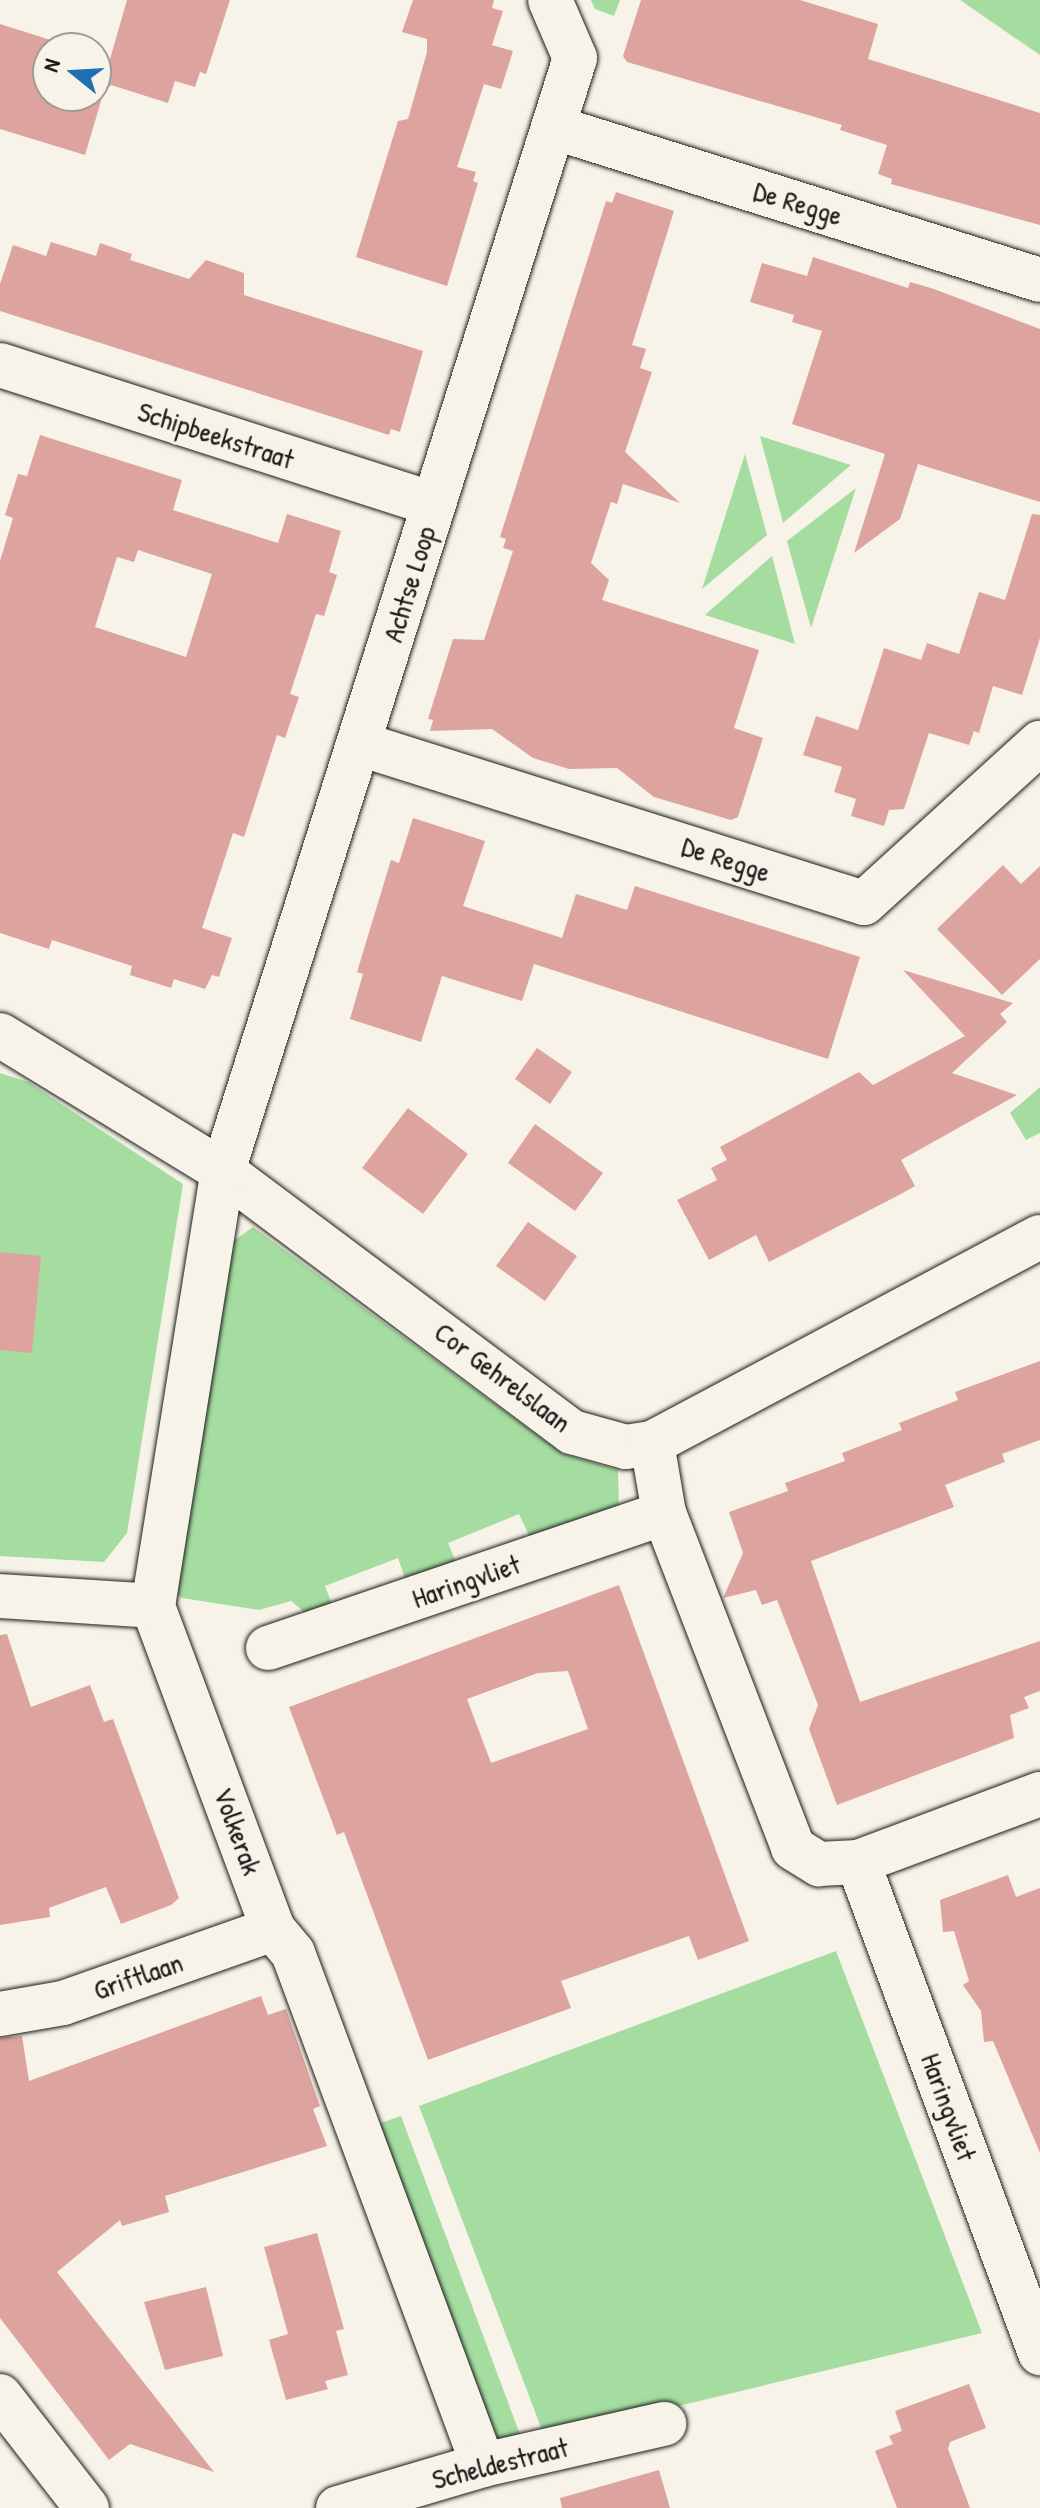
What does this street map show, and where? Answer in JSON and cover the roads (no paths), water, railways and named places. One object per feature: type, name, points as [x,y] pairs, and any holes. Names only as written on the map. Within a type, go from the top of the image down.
[{"type":"street","name":"Achtse Loop","points":[[223,1171],[360,744],[433,504],[556,128],[575,58],[550,0]]},
{"type":"street","name":"De Regge","points":[[556,128],[1040,280]]},
{"type":"street","name":"Schipbeekstraat","points":[[0,365],[433,504]]},
{"type":"street","name":"De Regge","points":[[360,744],[864,903],[1040,743]]},
{"type":"street","name":"Cor Gehrelslaan","points":[[0,1035],[223,1171],[572,1432],[626,1447],[652,1443],[1040,1237]]},
{"type":"street","name":"Volkerak","points":[[223,1171],[153,1606],[273,1929],[299,1968],[483,2465]]},
{"type":"street","points":[[652,1443],[664,1513],[793,1848],[819,1864],[858,1862],[1040,1794]]},
{"type":"street","name":"Haringvliet","points":[[268,1648],[664,1513]]},
{"type":"street","points":[[0,1596],[153,1606]]},
{"type":"street","name":"Haringvliet","points":[[858,1862],[1040,2353]]},
{"type":"street","name":"Griftlaan","points":[[0,2014],[63,2003],[273,1929]]},
{"type":"street","points":[[0,2396],[87,2508]]},
{"type":"street","name":"Scheldestraat","points":[[338,2508],[483,2465],[664,2424]]}]
